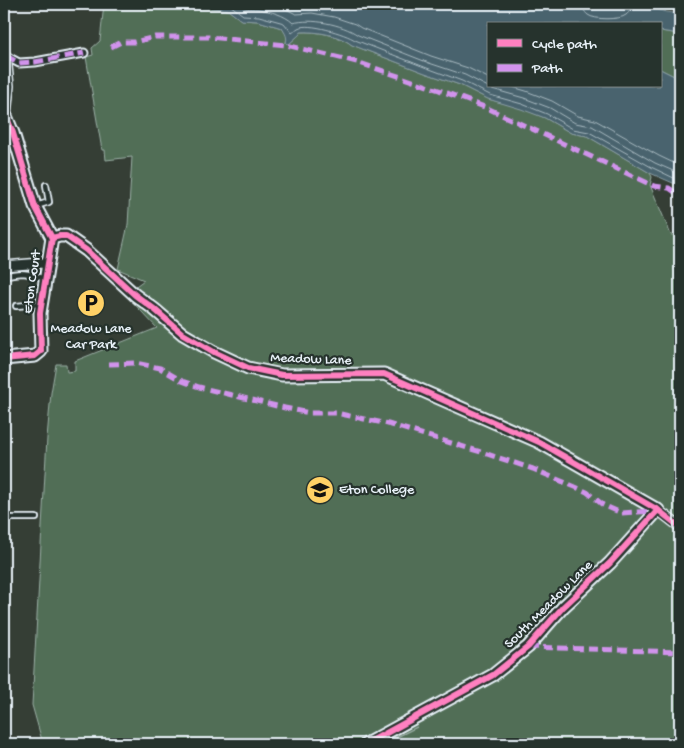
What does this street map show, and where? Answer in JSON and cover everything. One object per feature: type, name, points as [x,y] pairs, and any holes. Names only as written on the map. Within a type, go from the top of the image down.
[{"type":"street","points":[[5,56],[19,63],[84,54]]},
{"type":"street","points":[[5,56],[9,86],[5,115],[13,132],[35,206],[52,238]]},
{"type":"street","name":"Meadow Lane","points":[[52,238],[66,236],[86,250],[134,296],[154,309],[183,334],[214,352],[248,368],[282,375],[384,374],[539,442],[658,510],[680,527]]},
{"type":"street","name":"Eton Court","points":[[4,359],[35,356],[41,351],[40,313],[52,238]]},
{"type":"street","points":[[4,266],[48,264]]},
{"type":"street","name":"South Meadow Lane","points":[[366,744],[493,675],[521,653],[563,607],[610,563],[658,510]]},
{"type":"lane","points":[[35,206],[50,202],[46,185]]},
{"type":"lane","points":[[4,276],[14,273],[29,273],[45,279]]},
{"type":"lane","points":[[16,306],[41,304]]},
{"type":"lane","points":[[4,518],[36,518]]},
{"type":"green space","points":[[104,4],[138,4],[171,9],[180,4],[228,10],[241,20],[258,21],[282,28],[287,36],[286,43],[289,44],[300,32],[313,32],[334,36],[352,45],[460,85],[488,99],[521,108],[545,118],[571,133],[587,136],[650,173],[652,177],[650,185],[671,235],[680,235],[680,744],[384,744],[417,727],[381,744],[43,744],[32,705],[47,438],[56,364],[66,364],[67,372],[75,371],[75,361],[157,328],[125,294],[144,280],[118,269],[128,225],[132,157],[106,160],[105,150],[102,150],[86,57],[93,55],[92,48],[100,41]]},
{"type":"green space","points":[[662,31],[680,34],[680,79],[662,70]]},
{"type":"water","points":[[180,4],[581,4],[609,7],[639,4],[680,14],[680,34],[662,31],[662,22],[487,22],[487,88],[662,88],[662,70],[680,79],[680,186],[650,173],[587,136],[571,133],[545,118],[488,99],[460,85],[352,45],[335,36],[314,32],[301,32],[289,44],[286,43],[285,33],[282,28],[258,21],[241,20],[228,10]]},
{"type":"marked path","points":[[111,47],[121,42],[134,42],[155,37],[209,37],[286,45],[357,62],[487,108],[654,186],[669,188],[678,194]]},
{"type":"marked path","points":[[6,56],[19,63],[84,53]]},
{"type":"marked path","points":[[109,364],[136,363],[160,368],[182,381],[199,387],[310,413],[336,413],[388,424],[533,469],[587,492],[603,505],[621,513],[655,511]]},
{"type":"marked path","points":[[528,647],[680,652]]},
{"type":"cycle path","points":[[4,114],[13,133],[35,206],[52,238]]},
{"type":"cycle path","points":[[52,238],[66,236],[86,250],[135,295],[183,334],[214,352],[248,368],[282,375],[384,374],[539,442],[658,510],[680,527]]},
{"type":"cycle path","points":[[4,359],[35,356],[41,351],[40,313],[52,238]]},
{"type":"cycle path","points":[[366,744],[493,675],[528,647],[563,607],[610,563],[658,510]]},
{"type":"place","name":"Meadow Lane Car Park","points":[[91,303]]},
{"type":"place","name":"Eton College","points":[[320,490]]}]
